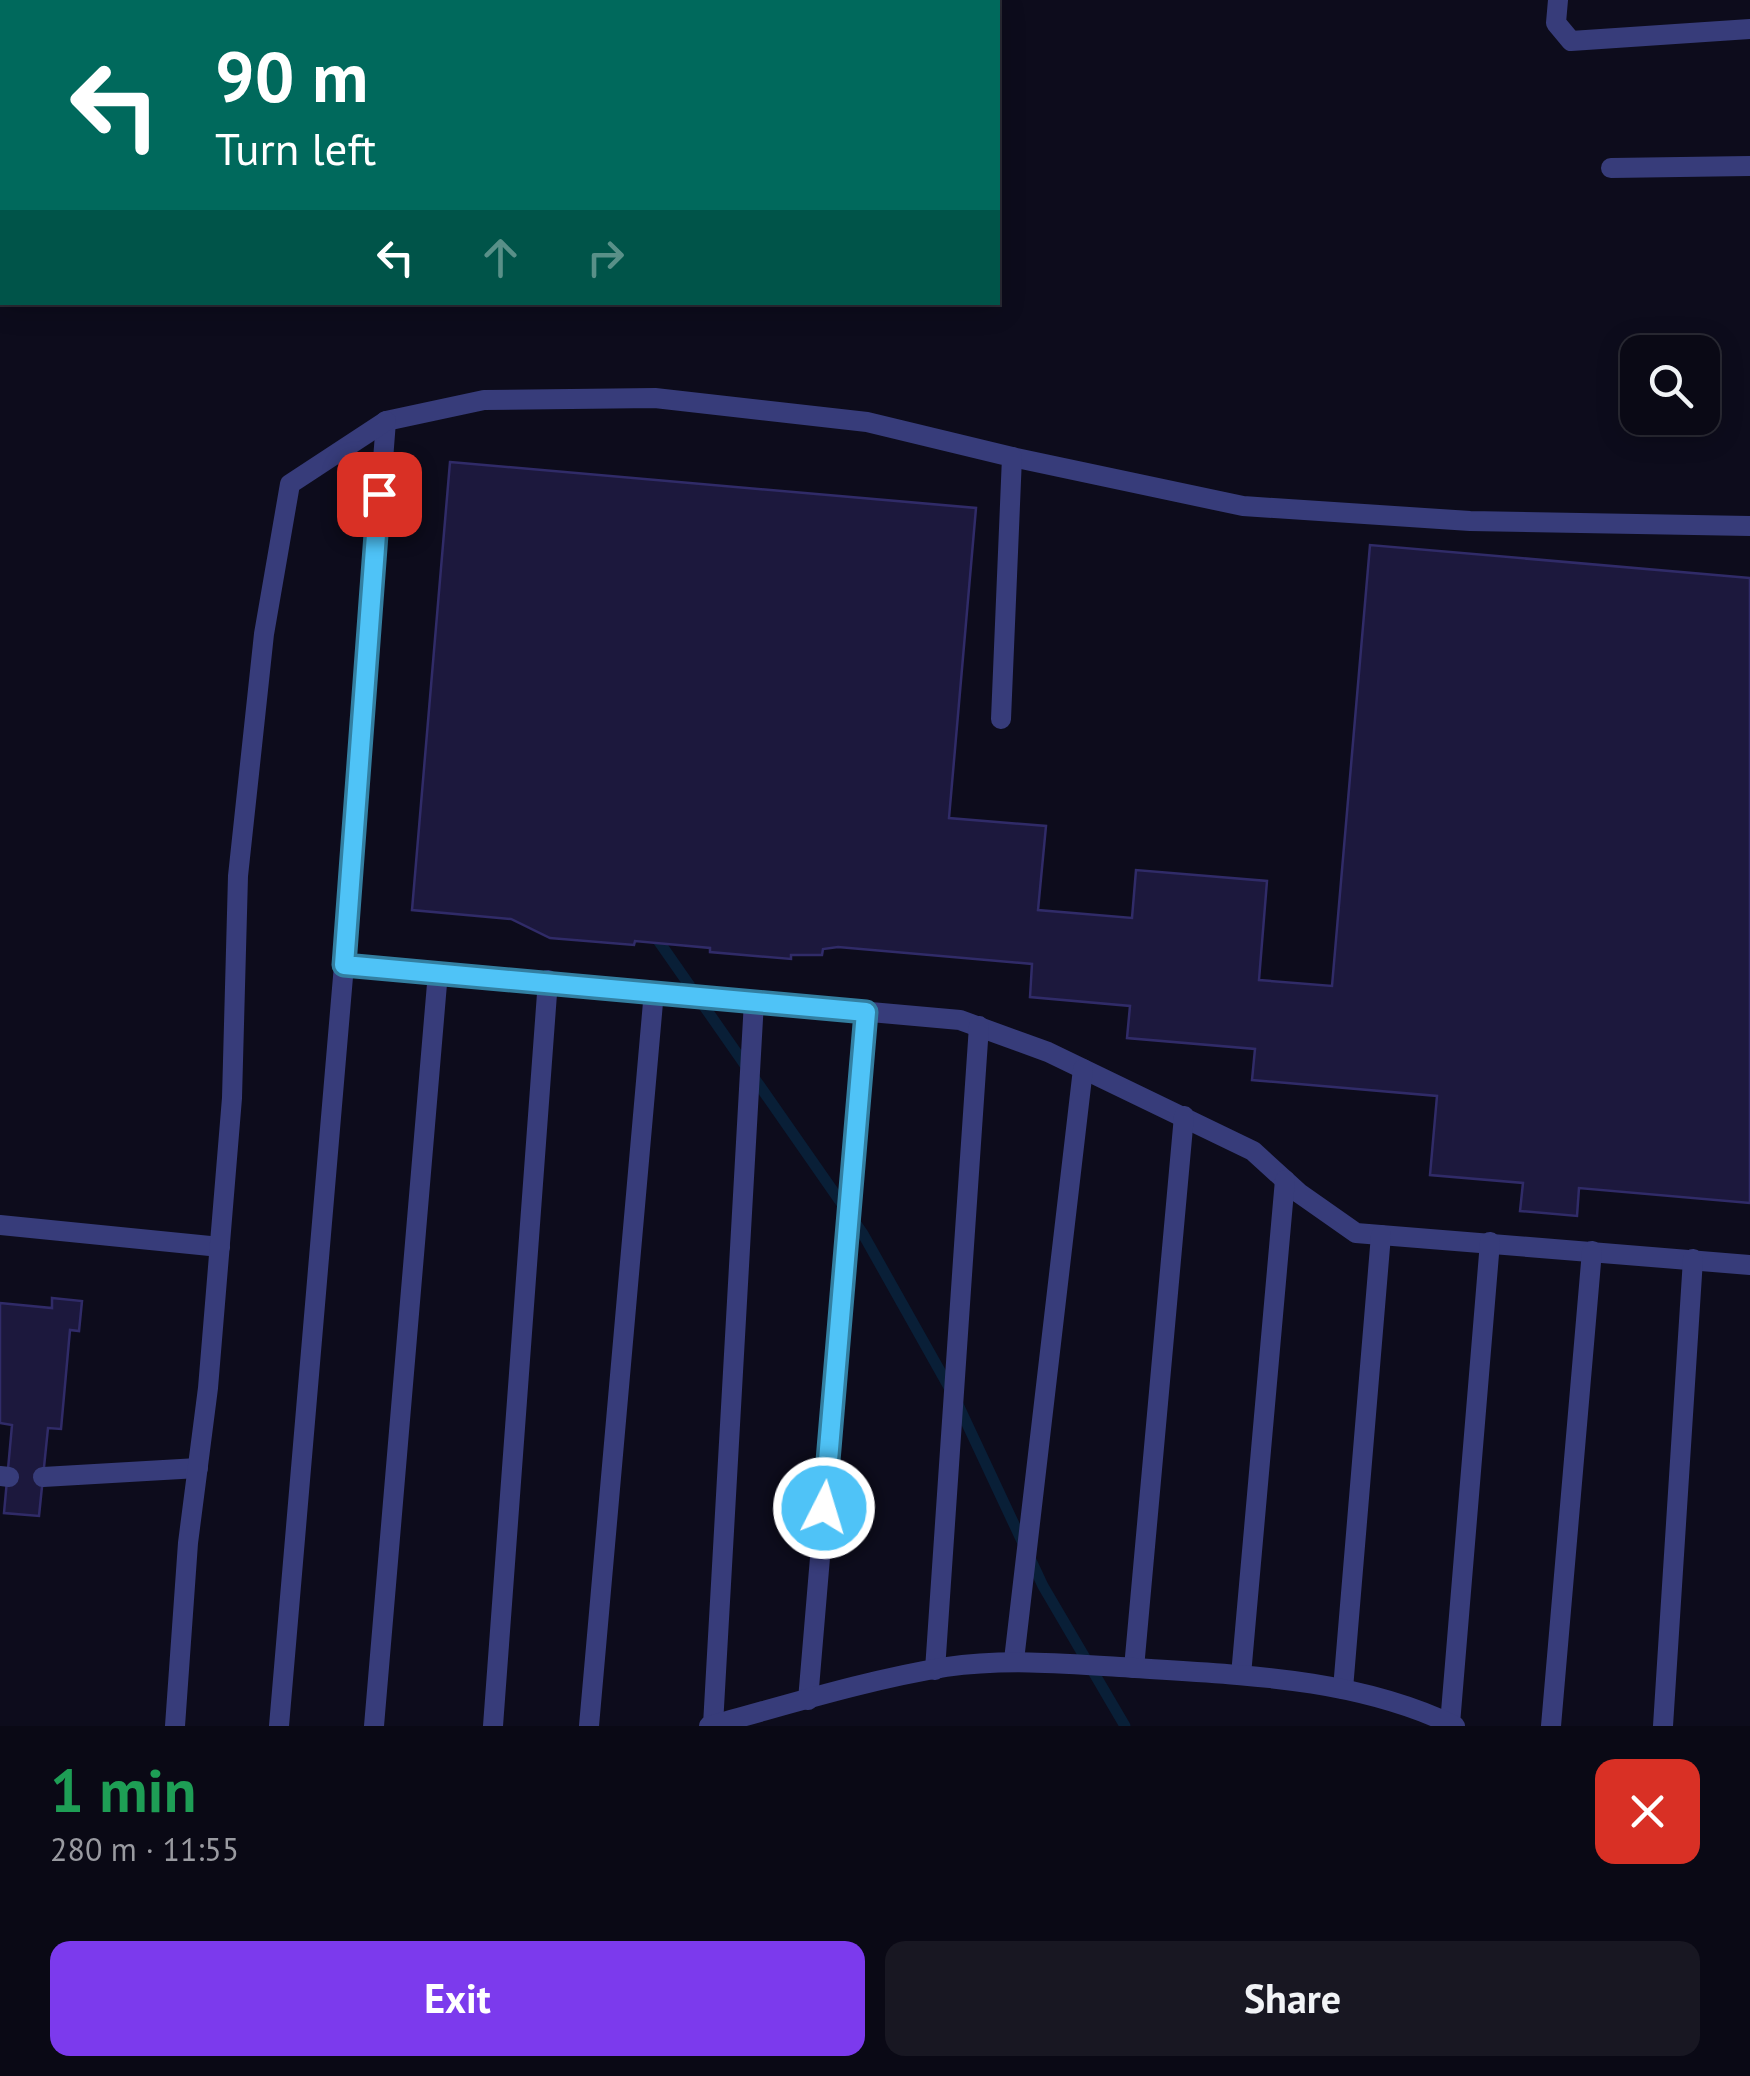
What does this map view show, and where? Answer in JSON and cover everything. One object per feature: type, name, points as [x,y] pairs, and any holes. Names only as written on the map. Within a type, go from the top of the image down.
[{"type":"lane","points":[[1558,0],[1556,23],[1571,42],[1750,29]]},
{"type":"lane","points":[[1611,168],[1750,166]]},
{"type":"lane","points":[[175,1726],[232,1098],[238,876],[264,634],[290,484],[386,421],[484,400],[655,398],[867,422],[1012,458],[1244,506],[1470,520],[1750,526]]},
{"type":"lane","points":[[279,1726],[386,421]]},
{"type":"lane","points":[[1002,719],[1012,458]]},
{"type":"lane","points":[[344,965],[548,980],[960,1020],[1083,1069],[1253,1151],[1356,1233],[1750,1265]]},
{"type":"lane","points":[[374,1726],[438,972]]},
{"type":"lane","points":[[493,1726],[548,980]]},
{"type":"lane","points":[[589,1726],[654,991]]},
{"type":"lane","points":[[754,1001],[712,1726],[759,1720],[808,1700],[935,1670],[1014,1660],[1241,1674],[1343,1689],[1388,1699],[1452,1725],[1490,1242]]},
{"type":"lane","points":[[808,1700],[866,1012]]},
{"type":"lane","points":[[935,1670],[979,1026]]},
{"type":"lane","points":[[1014,1660],[1083,1069]]},
{"type":"lane","points":[[1134,1668],[1184,1116]]},
{"type":"lane","points":[[1241,1674],[1285,1180]]},
{"type":"lane","points":[[0,1225],[220,1246]]},
{"type":"lane","points":[[1343,1689],[1381,1235]]},
{"type":"lane","points":[[1551,1726],[1592,1251]]},
{"type":"lane","points":[[1663,1726],[1694,1260]]},
{"type":"lane","points":[[43,1477],[198,1468]]},
{"type":"building","points":[[450,462],[976,508],[949,818],[1046,826],[1038,910],[1132,918],[1136,870],[1267,881],[1259,980],[1332,986],[1370,545],[1750,578],[1750,1203],[1579,1188],[1577,1216],[1520,1211],[1523,1183],[1430,1175],[1437,1096],[1252,1080],[1255,1049],[1127,1038],[1130,1006],[1030,997],[1032,964],[838,947],[823,949],[822,955],[791,955],[791,959],[710,952],[710,948],[635,941],[634,945],[550,938],[511,919],[412,910]]},
{"type":"building","points":[[52,1298],[82,1301],[79,1331],[70,1330],[61,1429],[48,1428],[39,1516],[4,1513],[12,1425],[0,1423],[0,1303],[52,1308]]},
{"type":"waterway","points":[[653,933],[863,1234],[954,1396],[1043,1586],[1125,1726]]},
{"type":"route","points":[[379,494],[344,965],[522,978],[866,1012],[824,1508]]}]
